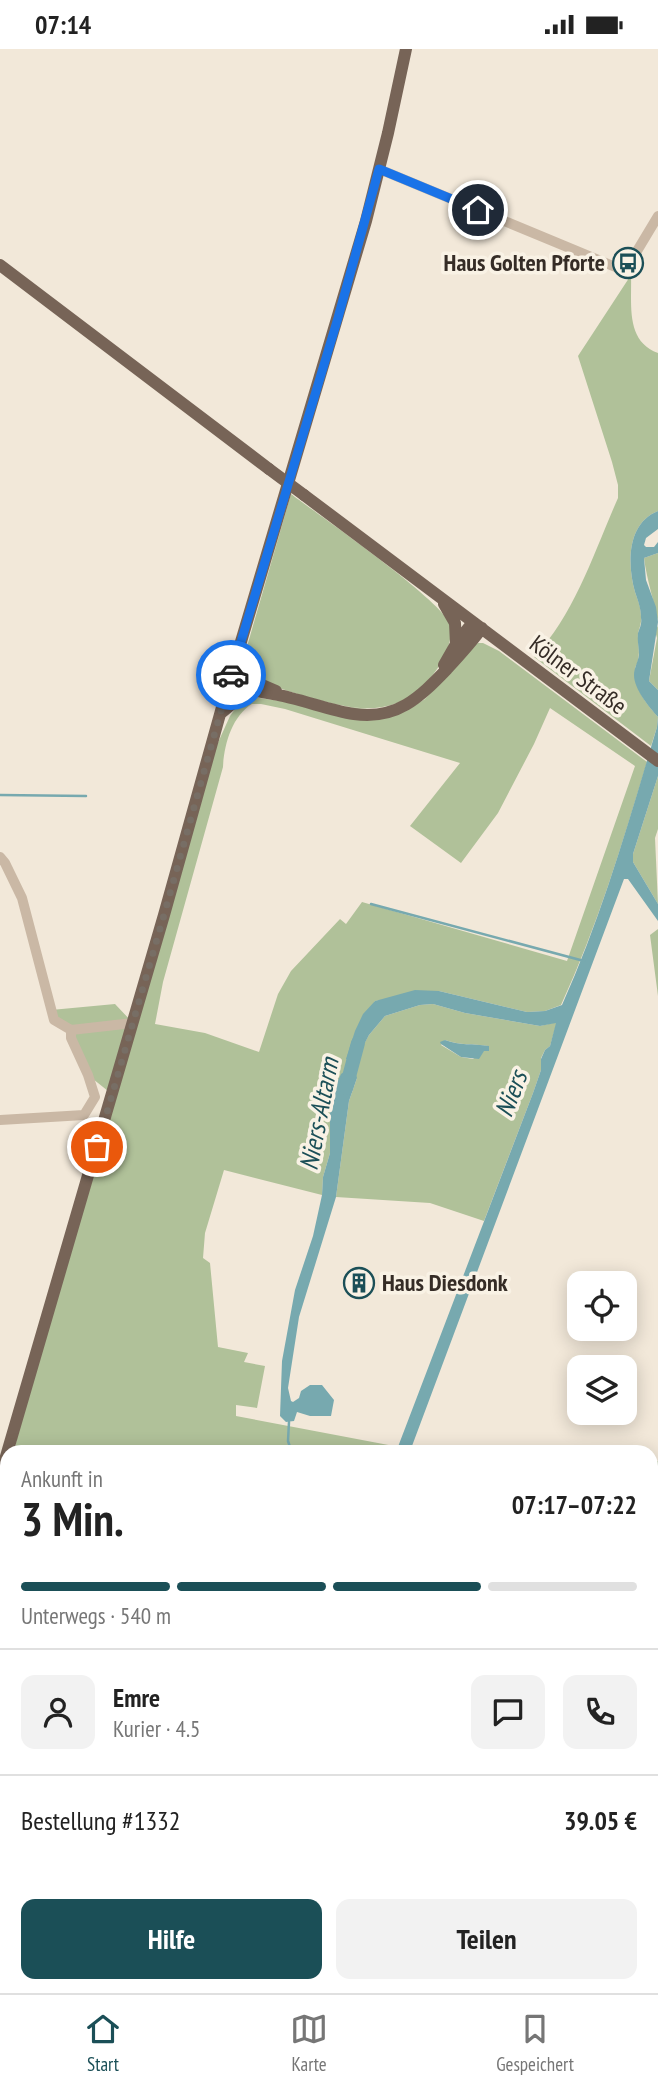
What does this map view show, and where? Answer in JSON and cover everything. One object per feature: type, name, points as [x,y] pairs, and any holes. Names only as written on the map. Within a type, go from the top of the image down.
[{"type":"main road","points":[[9,1445],[133,1023],[219,714],[362,234],[406,49]]},
{"type":"main road","name":"Kölner Straße","points":[[0,265],[658,761]]},
{"type":"main road","points":[[441,598],[455,623],[456,644]]},
{"type":"main road","points":[[230,678],[354,714],[392,712],[415,700],[433,683],[471,643],[478,625]]},
{"type":"main road","points":[[433,683],[456,644],[478,625]]},
{"type":"main road","points":[[230,678],[253,692],[289,697]]},
{"type":"main road","points":[[219,714],[238,699],[253,692]]},
{"type":"street","points":[[379,169],[625,271],[658,216]]},
{"type":"street","points":[[0,856],[22,898],[54,1020],[71,1030],[133,1023]]},
{"type":"street","points":[[0,1120],[84,1115],[95,1097],[71,1038],[71,1030]]},
{"type":"green space","points":[[631,275],[631,309],[635,331],[647,347],[658,353],[658,511],[640,525],[632,545],[631,557],[632,581],[641,620],[638,662],[635,668],[636,683],[649,707],[658,717],[651,746],[534,657],[561,622],[572,602],[618,498],[618,485],[612,462],[578,356]]},
{"type":"green space","points":[[291,494],[405,579],[443,614],[450,625],[450,642],[439,666],[423,686],[404,700],[384,707],[351,707],[290,691],[262,681],[246,671],[245,655]]},
{"type":"green space","points":[[658,553],[658,622],[644,558]]},
{"type":"green space","points":[[658,626],[658,690],[649,681],[657,638],[655,631]]},
{"type":"green space","points":[[483,643],[499,651],[647,762],[597,916],[561,1005],[545,1011],[527,1012],[439,991],[375,1001],[351,1045],[347,1058],[355,1060],[369,1035],[385,1016],[420,1005],[433,1004],[465,1013],[540,1026],[557,1022],[550,1046],[541,1058],[541,1070],[533,1093],[484,1221],[430,1203],[336,1197],[349,1101],[357,1078],[330,1098],[330,1153],[323,1177],[322,1195],[224,1170],[205,1233],[203,1258],[210,1263],[218,1347],[248,1353],[244,1362],[265,1366],[257,1408],[236,1405],[236,1416],[388,1445],[16,1445],[28,1383],[113,1095],[88,1075],[71,1038],[51,1010],[115,1004],[133,1023],[216,747],[238,705],[253,697],[404,712],[425,699],[473,646]],"holes":[[[252,704],[261,704],[460,763],[410,826],[461,863],[498,813],[550,708],[635,766],[567,961],[362,902],[346,924],[340,919],[291,971],[278,994],[259,1052],[205,1033],[155,1024],[163,982],[223,767],[227,741],[234,723],[245,709]],[[445,1040],[488,1046],[473,1059],[461,1057],[441,1045]]]},
{"type":"green space","points":[[658,776],[658,829],[655,838],[658,904],[633,862],[633,854]]},
{"type":"green space","points":[[658,929],[658,996],[650,935]]},
{"type":"water","points":[[658,511],[658,529],[646,538],[644,545],[654,547],[658,542],[658,553],[644,558],[646,580],[656,607],[658,622],[649,681],[658,690],[658,717],[636,686],[634,672],[639,655],[638,633],[641,620],[632,581],[631,557],[632,545],[640,525]]},
{"type":"water","points":[[658,717],[658,776],[633,854],[633,862],[658,904],[658,921],[628,879],[624,879],[412,1445],[399,1445],[533,1093],[541,1070],[541,1059],[550,1046],[556,1023],[540,1026],[465,1013],[433,1004],[420,1005],[385,1016],[369,1035],[356,1060],[346,1059],[355,1031],[363,1014],[375,1001],[415,990],[439,991],[527,1012],[545,1011],[562,1005],[614,868]]},
{"type":"water","points":[[445,1040],[489,1046],[489,1051],[484,1051],[479,1059],[461,1057],[441,1044],[440,1042]]},
{"type":"water","points":[[347,1070],[355,1072],[357,1078],[349,1101],[336,1197],[299,1317],[288,1388],[293,1402],[299,1398],[301,1391],[310,1385],[322,1385],[334,1400],[331,1416],[310,1416],[297,1412],[294,1421],[286,1422],[280,1416],[282,1361],[295,1290],[313,1236],[330,1153],[330,1098],[341,1074]]},
{"type":"waterway","points":[[0,795],[86,796]]},
{"type":"waterway","points":[[371,904],[584,961]]},
{"type":"waterway","name":"Niers-Altarm","points":[[346,1088],[358,1043]]},
{"type":"waterway","points":[[289,1422],[289,1445]]},
{"type":"way so far","points":[[97,1147],[231,675]]},
{"type":"place","name":"Haus Golten Pforte","points":[[628,263]]},
{"type":"place","name":"Haus Diesdonk","points":[[359,1283]]},
{"type":"route","points":[[231,675],[338,318],[379,169],[478,210]]},
{"type":"water label","name":"Niers","points":[[511,1094]]}]
